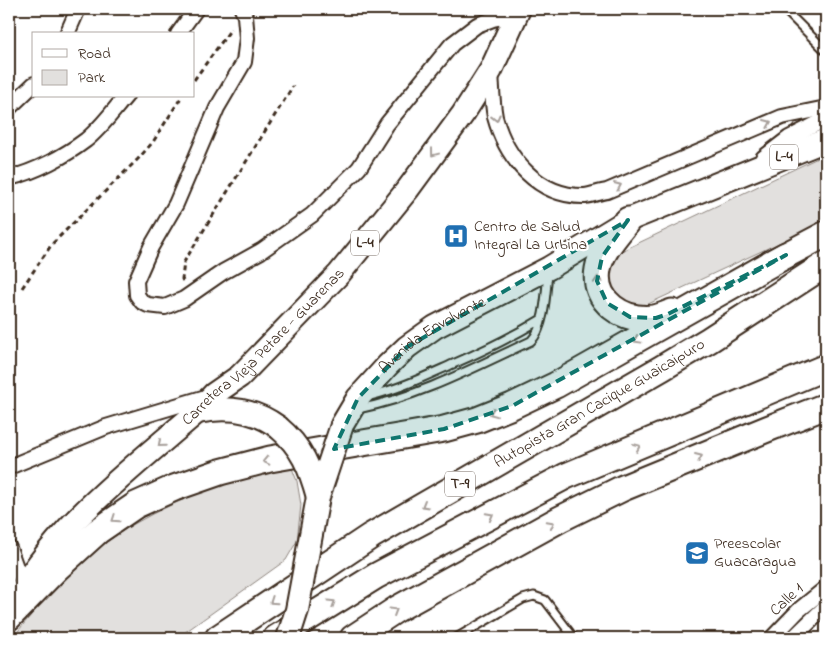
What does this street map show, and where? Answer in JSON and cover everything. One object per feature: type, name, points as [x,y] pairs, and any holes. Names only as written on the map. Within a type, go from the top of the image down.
[{"type":"highway","points":[[628,220],[602,257],[598,268],[597,281],[600,292],[607,303],[617,312],[643,319],[656,318],[668,314],[826,234]]},
{"type":"highway","points":[[9,617],[56,569],[98,531],[143,502],[174,488],[228,470],[270,459],[444,429],[477,420],[556,385],[786,255]]},
{"type":"highway","name":"Autopista Gran Cacique Guaicaipuro","points":[[218,638],[371,536],[709,340],[826,264]]},
{"type":"highway","points":[[709,340],[756,319],[826,282]]},
{"type":"highway","name":"T-9","points":[[276,638],[376,576],[566,476],[826,367]]},
{"type":"highway","points":[[768,392],[826,392]]},
{"type":"highway","points":[[353,638],[397,608],[560,519],[650,477],[826,406]]},
{"type":"main road","name":"Carretera Vieja Petare - Guarenas","points":[[9,610],[22,584],[83,511],[197,412],[214,394],[240,376],[339,274],[408,189],[463,114],[491,70],[517,11]]},
{"type":"main road","name":"Avenida Envolvente","points":[[288,638],[297,610],[318,497],[350,411],[388,365],[407,347],[435,327],[549,268],[628,220],[826,140]]},
{"type":"main road","points":[[197,412],[231,408],[256,414],[269,420],[286,433],[304,457],[311,471],[318,497]]},
{"type":"street","points":[[68,32],[78,9]]},
{"type":"street","points":[[179,32],[196,9]]},
{"type":"street","points":[[244,12],[247,38],[244,62],[217,108],[176,204],[151,247],[136,281],[137,295],[142,302],[148,305],[165,307],[184,299],[223,272],[261,251],[312,215],[359,168],[387,124],[452,44],[477,26],[517,11]]},
{"type":"street","points":[[491,70],[495,115],[502,140],[513,158],[528,175],[549,188],[569,195],[587,196],[607,191],[782,117],[826,108]]},
{"type":"street","points":[[9,108],[32,86]]},
{"type":"street","points":[[9,178],[26,174],[54,160],[86,140],[124,98]]},
{"type":"street","name":"Avenida Envolvente","points":[[742,174],[789,138],[826,119]]},
{"type":"street","points":[[9,467],[106,427],[214,394]]},
{"type":"street","points":[[9,548],[22,584]]},
{"type":"street","name":"Calle 1","points":[[772,638],[799,610],[826,588]]},
{"type":"street","name":"Calle 1","points":[[793,638],[826,606]]},
{"type":"street","points":[[799,610],[812,618]]},
{"type":"lane","points":[[784,9],[826,51]]},
{"type":"lane","points":[[350,411],[386,404],[421,391],[531,341],[538,332],[544,309],[549,268]]},
{"type":"lane","points":[[350,411],[383,392],[417,380],[514,336],[540,320]]},
{"type":"lane","points":[[456,638],[522,599],[534,596],[545,600],[574,638]]},
{"type":"path","points":[[195,79],[244,12]]},
{"type":"path","points":[[191,294],[182,279],[184,262],[293,86]]},
{"type":"path","points":[[22,288],[52,244],[153,142],[181,98]]},
{"type":"highlighted area","points":[[628,220],[602,257],[597,281],[607,303],[630,317],[656,318],[668,314],[786,255],[512,406],[444,429],[334,449],[358,398],[407,347]]},
{"type":"green space","points":[[826,154],[826,221],[646,305],[640,306],[618,301],[606,280],[611,256]]},
{"type":"green space","points":[[290,463],[297,481],[301,505],[297,541],[286,560],[177,638],[13,638],[38,606],[68,575],[117,534],[152,514],[190,497]]},
{"type":"place","name":"Centro de Salud Integral La Urbina","points":[[456,236]]},
{"type":"place","name":"Preescolar Guacaragua","points":[[697,553]]}]
